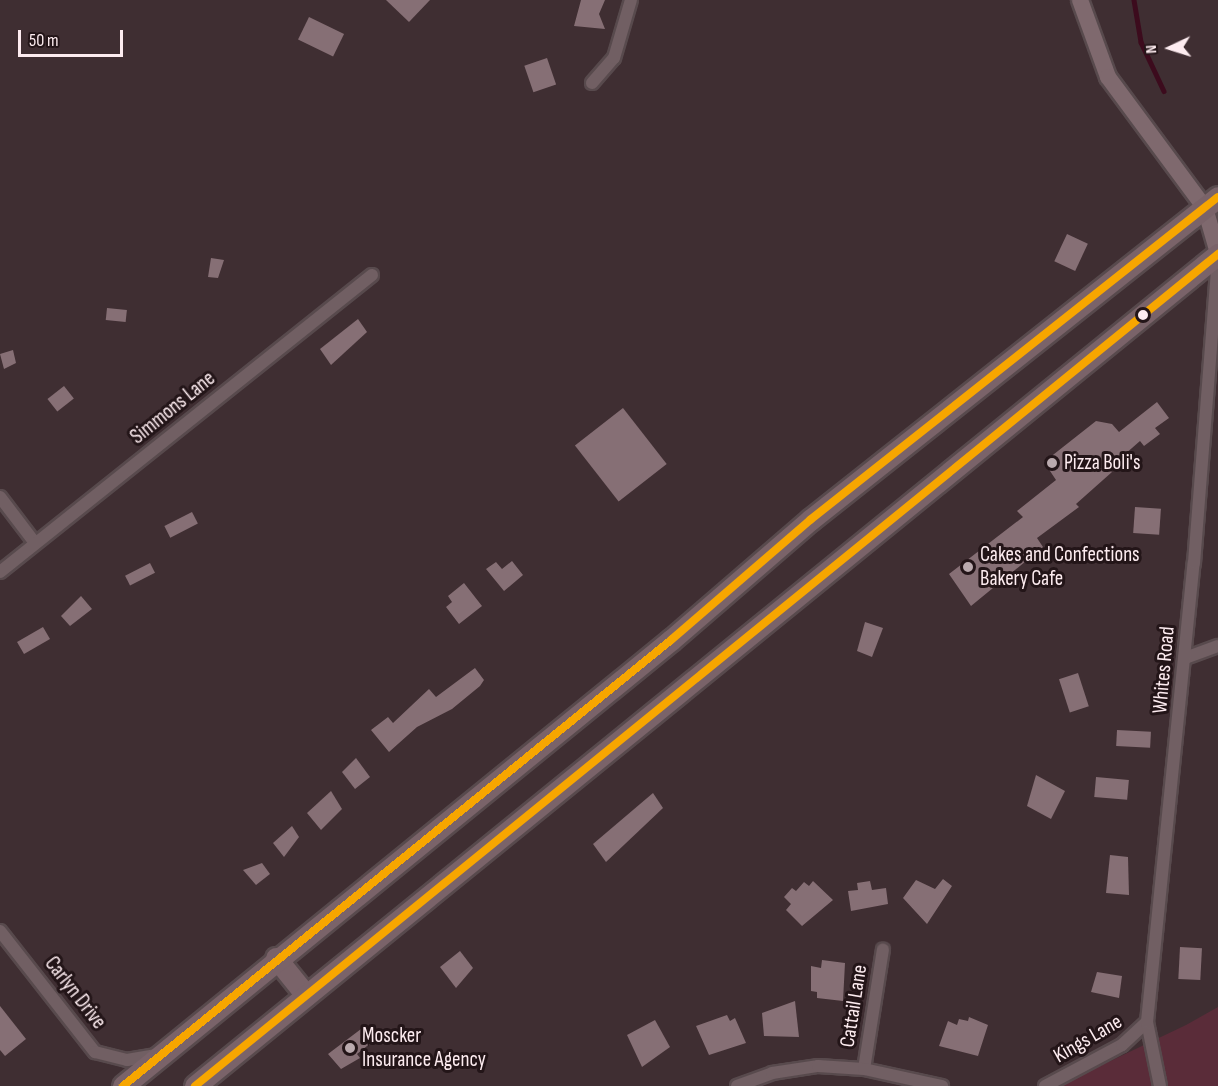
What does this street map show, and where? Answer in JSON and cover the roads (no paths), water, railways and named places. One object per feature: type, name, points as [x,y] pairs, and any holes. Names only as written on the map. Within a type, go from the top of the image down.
[{"type":"highway","points":[[123,1086],[276,958],[671,640],[810,520],[1211,203]]},
{"type":"highway","points":[[195,1086],[1218,254]]},
{"type":"highway","points":[[276,958],[306,995]]},
{"type":"main road","points":[[1080,0],[1097,54],[1119,97],[1211,203],[1218,254]]},
{"type":"street","points":[[592,83],[614,58],[631,0]]},
{"type":"street","name":"Whites Road","points":[[1160,1086],[1147,1022],[1185,658],[1218,254]]},
{"type":"street","name":"Simmons Lane","points":[[0,572],[372,275]]},
{"type":"street","points":[[0,497],[35,543]]},
{"type":"street","points":[[1185,658],[1218,646]]},
{"type":"street","name":"Carlyn Drive","points":[[0,931],[95,1052],[127,1060],[165,1052]]},
{"type":"street","name":"Cattail Lane","points":[[864,1069],[883,949]]},
{"type":"street","name":"Kings Lane","points":[[1045,1086],[1122,1045],[1147,1022]]},
{"type":"street","points":[[737,1086],[772,1073],[813,1066],[864,1069],[942,1086]]},
{"type":"waterway","points":[[1134,0],[1141,42],[1164,91]]},
{"type":"place","name":"Pizza Boli's","points":[[1052,463]]},
{"type":"place","name":"Cakes and Confections Bakery Cafe","points":[[968,567]]},
{"type":"place","name":"Moscker Insurance Agency","points":[[350,1048]]}]
